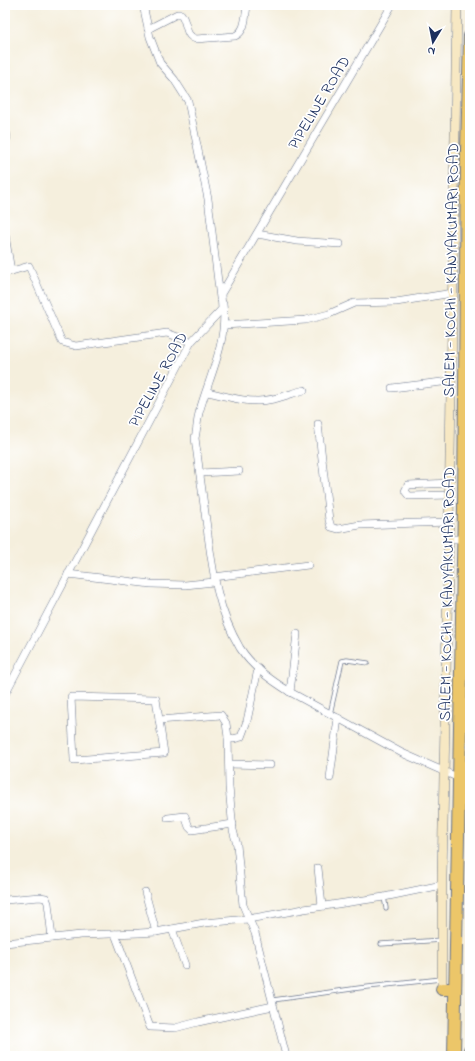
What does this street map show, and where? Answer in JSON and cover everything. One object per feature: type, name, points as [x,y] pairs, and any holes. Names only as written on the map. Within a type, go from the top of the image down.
[{"type":"highway","name":"SALEM - KOCHI - KANYAKUMARI ROAD","points":[[454,1056],[459,778],[465,651],[463,539],[470,36]]},
{"type":"highway","points":[[443,984],[455,989]]},
{"type":"highway","points":[[470,1050],[470,1056]]},
{"type":"street","points":[[143,5],[150,37],[160,63],[174,79],[188,100],[208,199],[222,308]]},
{"type":"street","name":"PIPELINE ROAD","points":[[221,294],[392,5]]},
{"type":"street","name":"SALEM - KOCHI - KANYAKUMARI ROAD","points":[[457,5],[455,134],[468,133]]},
{"type":"street","points":[[148,29],[177,14],[181,14],[184,18],[188,35],[191,38],[196,39],[235,36],[240,34],[243,28],[247,6]]},
{"type":"street","points":[[5,126],[7,138],[5,140]]},
{"type":"street","points":[[443,984],[442,885],[450,495],[450,381],[453,293],[455,134]]},
{"type":"street","points":[[257,234],[297,241],[340,244]]},
{"type":"street","points":[[5,236],[8,272],[29,266],[62,342],[76,346],[167,333],[191,342]]},
{"type":"street","points":[[224,325],[306,320],[329,314],[354,303],[396,302],[453,293]]},
{"type":"street","points":[[221,294],[222,308]]},
{"type":"street","points":[[221,294],[224,325],[222,340],[199,414],[195,438],[214,580],[227,622],[241,649],[258,670],[273,681],[290,692],[402,753],[459,778]]},
{"type":"street","name":"PIPELINE ROAD","points":[[5,694],[191,342],[222,308]]},
{"type":"street","points":[[392,388],[450,381]]},
{"type":"street","points":[[207,392],[257,402],[304,390]]},
{"type":"street","points":[[318,424],[331,528],[338,529],[360,525],[449,522]]},
{"type":"street","points":[[200,473],[239,470]]},
{"type":"street","points":[[450,483],[408,485],[405,491],[408,496],[450,495]]},
{"type":"street","points":[[449,539],[463,539]]},
{"type":"street","points":[[68,574],[151,584],[185,585],[308,565]]},
{"type":"street","points":[[290,692],[297,634]]},
{"type":"street","points":[[228,737],[233,739],[241,737],[247,721],[258,670]]},
{"type":"street","points":[[71,697],[156,699],[159,720],[164,753],[74,760],[71,697]]},
{"type":"street","points":[[159,720],[221,715],[226,723],[233,824],[237,845],[243,905],[255,933],[286,1056]]},
{"type":"street","points":[[330,778],[338,718]]},
{"type":"street","points":[[229,764],[270,765]]},
{"type":"street","points":[[168,818],[185,816],[189,827],[192,830],[233,824]]},
{"type":"street","points":[[318,868],[322,906]]},
{"type":"street","points":[[5,942],[81,935],[156,932],[204,923],[248,919],[384,897],[442,885]]},
{"type":"street","points":[[145,892],[156,932]]},
{"type":"street","points":[[5,900],[40,897],[46,898],[48,903],[52,938]]},
{"type":"street","points":[[172,929],[184,965]]},
{"type":"street","points":[[115,934],[150,1027],[175,1028],[272,1004]]},
{"type":"lane","points":[[330,714],[342,661],[347,660],[368,663]]},
{"type":"lane","points":[[384,897],[386,908]]},
{"type":"lane","points":[[381,944],[442,940]]},
{"type":"lane","points":[[359,983],[359,988]]},
{"type":"lane","points":[[272,1004],[359,988],[443,984]]}]
